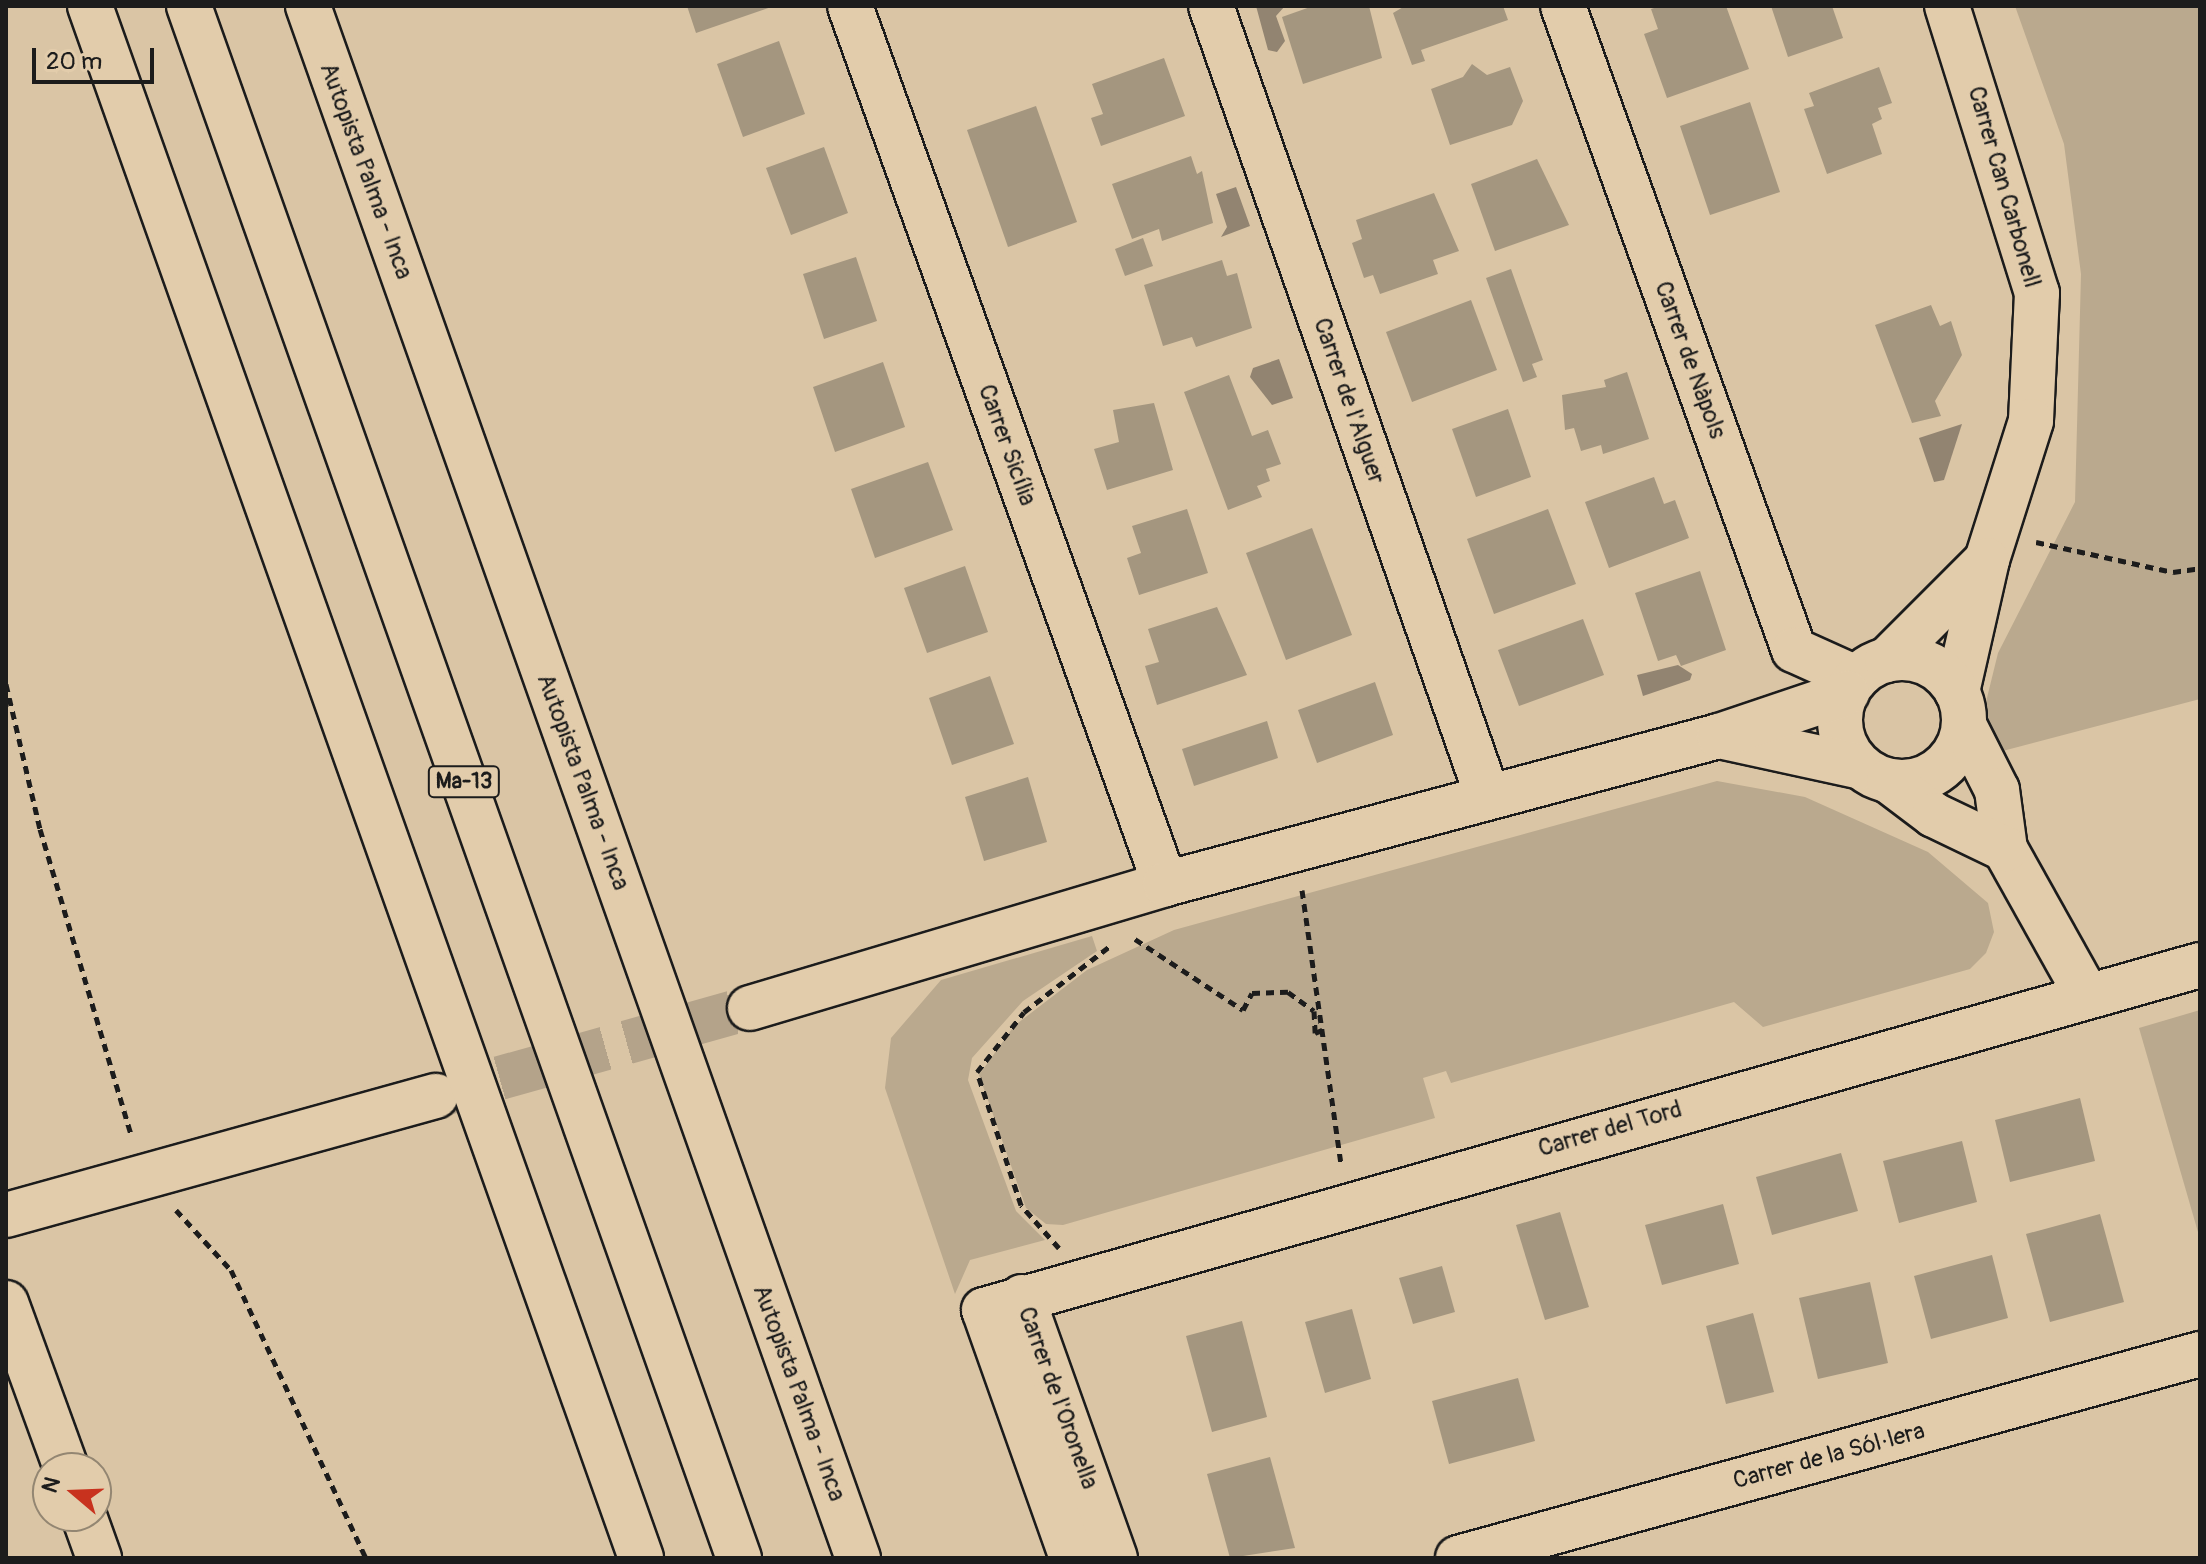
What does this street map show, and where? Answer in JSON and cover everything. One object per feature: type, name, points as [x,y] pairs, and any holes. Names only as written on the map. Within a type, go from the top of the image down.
[{"type":"main road","points":[[90,6],[641,1558]]},
{"type":"main road","name":"Ma-13","points":[[189,6],[739,1558]]},
{"type":"main road","name":"Autopista Palma - Inca","points":[[308,6],[858,1558]]},
{"type":"main road","name":"Carrer Sicília","points":[[850,6],[1165,884]]},
{"type":"main road","name":"Carrer de l'Alguer","points":[[1211,6],[1487,795]]},
{"type":"main road","name":"Carrer de Nàpols","points":[[1563,6],[1794,650],[1863,677]]},
{"type":"main road","name":"Carrer Can Carbonell","points":[[1863,677],[1991,546],[2031,421],[2037,293],[1947,6]]},
{"type":"main road","points":[[1719,736],[1875,774],[1939,770],[1961,709],[1991,546]]},
{"type":"main road","points":[[750,1008],[1165,884],[1487,795],[1719,736],[1863,677],[1936,667],[1961,709],[1997,790],[2005,849],[2087,996]]},
{"type":"main road","points":[[1863,677],[1840,725],[1875,774],[1934,815],[2005,849]]},
{"type":"main road","name":"Carrer del Tord","points":[[1022,1297],[1347,1202],[2200,965]]},
{"type":"main road","points":[[6,1215],[436,1096]]},
{"type":"main road","name":"Carrer de l'Oronella","points":[[1072,1558],[984,1310],[1022,1297],[1115,1558]]},
{"type":"main road","points":[[6,1303],[60,1452]]},
{"type":"main road","name":"Carrer de la Sól·lera","points":[[1458,1558],[2200,1354]]},
{"type":"main road","points":[[90,1532],[99,1558]]},
{"type":"path","points":[[1991,546],[2173,572],[2200,568]]},
{"type":"path","points":[[1302,889],[1347,1202]]},
{"type":"path","points":[[1130,936],[1243,1010],[1252,993],[1288,992],[1314,1011],[1315,1033],[1322,1030]]},
{"type":"path","points":[[1070,1283],[1054,1234],[1037,1227],[1021,1205],[977,1072],[1024,1012],[1115,940]]},
{"type":"shaded area","points":[[1256,6],[1285,6],[1276,16],[1285,41],[1277,52],[1268,50]]},
{"type":"shaded area","points":[[2015,6],[2200,6],[2200,699],[1972,759],[1998,653],[2075,502],[2081,274],[2064,144]]},
{"type":"shaded area","points":[[1236,187],[1250,226],[1221,237],[1227,227],[1216,194]]},
{"type":"shaded area","points":[[1279,359],[1293,398],[1272,405],[1250,377],[1253,368]]},
{"type":"shaded area","points":[[1962,424],[1944,480],[1934,482],[1919,438]]},
{"type":"shaded area","points":[[1678,665],[1692,674],[1690,680],[1643,696],[1637,675]]},
{"type":"shaded area","points":[[1717,781],[1805,797],[1928,852],[1988,903],[1994,932],[1986,953],[1970,969],[1763,1027],[1734,1002],[1451,1083],[1446,1071],[1423,1078],[1435,1118],[1063,1225],[1046,1224],[1026,1208],[979,1075],[1014,1026],[1087,970],[1174,930]]},
{"type":"shaded area","points":[[1092,936],[1097,951],[1023,1001],[972,1058],[968,1080],[1016,1211],[1045,1240],[970,1260],[955,1294],[885,1088],[891,1038],[941,980]]},
{"type":"shaded area","points":[[2200,1010],[2200,1239],[2139,1028]]},
{"type":"building","points":[[687,6],[774,6],[696,33]]},
{"type":"building","points":[[1313,6],[1369,6],[1382,58],[1303,84],[1282,17]]},
{"type":"building","points":[[1405,6],[1503,6],[1508,20],[1421,50],[1425,61],[1412,65],[1393,13]]},
{"type":"building","points":[[1660,6],[1726,6],[1749,69],[1667,98],[1644,34],[1658,29],[1651,9]]},
{"type":"building","points":[[1771,6],[1832,6],[1843,38],[1788,57]]},
{"type":"building","points":[[779,41],[805,114],[743,137],[717,64]]},
{"type":"building","points":[[1164,58],[1185,116],[1101,146],[1091,118],[1103,114],[1092,84]]},
{"type":"building","points":[[1472,64],[1487,75],[1510,67],[1523,101],[1512,125],[1450,145],[1431,89],[1463,77]]},
{"type":"building","points":[[1879,67],[1892,103],[1878,108],[1882,119],[1872,124],[1882,154],[1827,174],[1804,109],[1814,106],[1809,93]]},
{"type":"building","points":[[1750,102],[1780,192],[1710,215],[1680,126]]},
{"type":"building","points":[[1036,106],[1077,222],[1008,247],[967,130]]},
{"type":"building","points":[[824,147],[848,213],[791,235],[766,168]]},
{"type":"building","points":[[1191,156],[1197,174],[1202,171],[1213,223],[1162,241],[1159,229],[1132,239],[1112,184]]},
{"type":"building","points":[[1537,159],[1569,225],[1495,251],[1471,184]]},
{"type":"building","points":[[1434,193],[1459,251],[1433,260],[1438,274],[1380,294],[1373,275],[1364,278],[1352,243],[1362,239],[1356,220]]},
{"type":"building","points":[[1143,238],[1153,266],[1125,276],[1115,249]]},
{"type":"building","points":[[856,257],[877,321],[824,339],[803,274]]},
{"type":"building","points":[[1222,260],[1227,276],[1237,273],[1252,328],[1196,347],[1192,337],[1163,346],[1144,285]]},
{"type":"building","points":[[1511,269],[1543,360],[1532,364],[1537,377],[1523,382],[1486,278]]},
{"type":"building","points":[[1471,300],[1497,370],[1412,402],[1386,332]]},
{"type":"building","points":[[1931,305],[1940,326],[1951,321],[1962,355],[1935,401],[1941,416],[1912,423],[1875,325]]},
{"type":"building","points":[[883,362],[905,427],[835,452],[813,387]]},
{"type":"building","points":[[1627,372],[1649,439],[1603,454],[1601,445],[1581,451],[1574,428],[1565,430],[1562,395],[1606,387],[1604,380]]},
{"type":"building","points":[[1229,375],[1252,436],[1268,430],[1281,464],[1266,469],[1270,481],[1257,486],[1262,497],[1228,510],[1184,392]]},
{"type":"building","points":[[1154,403],[1173,470],[1107,490],[1094,449],[1119,442],[1113,410]]},
{"type":"building","points":[[1508,409],[1531,477],[1476,497],[1452,429]]},
{"type":"building","points":[[928,462],[953,530],[875,558],[851,489]]},
{"type":"building","points":[[1654,477],[1664,504],[1675,500],[1689,538],[1609,568],[1585,502]]},
{"type":"building","points":[[1187,509],[1208,573],[1139,595],[1127,558],[1141,553],[1132,526]]},
{"type":"building","points":[[1548,509],[1576,584],[1494,614],[1467,539]]},
{"type":"building","points":[[1312,528],[1352,635],[1286,660],[1246,553]]},
{"type":"building","points":[[965,566],[988,632],[927,653],[904,588]]},
{"type":"building","points":[[1700,571],[1726,650],[1681,666],[1676,655],[1658,661],[1635,593]]},
{"type":"building","points":[[1217,607],[1247,675],[1157,705],[1145,666],[1159,662],[1148,629]]},
{"type":"building","points":[[1583,619],[1604,675],[1519,706],[1498,650]]},
{"type":"building","points":[[990,676],[1014,744],[952,765],[929,698]]},
{"type":"building","points":[[1375,682],[1393,735],[1317,763],[1298,710]]},
{"type":"building","points":[[1267,721],[1278,758],[1194,786],[1182,749]]},
{"type":"building","points":[[1028,777],[1047,842],[984,861],[965,797]]},
{"type":"building","points":[[2080,1098],[2095,1161],[2010,1182],[1995,1120]]},
{"type":"building","points":[[1962,1141],[1977,1202],[1899,1223],[1883,1161]]},
{"type":"building","points":[[1841,1153],[1858,1211],[1772,1235],[1756,1177]]},
{"type":"building","points":[[1723,1204],[1739,1264],[1662,1285],[1645,1225]]},
{"type":"building","points":[[1560,1212],[1589,1307],[1545,1320],[1516,1225]]},
{"type":"building","points":[[2100,1214],[2124,1302],[2050,1322],[2026,1234]]},
{"type":"building","points":[[1992,1255],[2008,1318],[1931,1339],[1914,1276]]},
{"type":"building","points":[[1442,1266],[1455,1312],[1413,1324],[1399,1278]]},
{"type":"building","points":[[1870,1282],[1888,1363],[1818,1379],[1799,1298]]},
{"type":"building","points":[[1352,1309],[1371,1379],[1325,1393],[1305,1322]]},
{"type":"building","points":[[1753,1313],[1774,1392],[1726,1404],[1706,1326]]},
{"type":"building","points":[[1242,1321],[1267,1417],[1212,1432],[1186,1336]]},
{"type":"building","points":[[1518,1378],[1535,1441],[1449,1464],[1432,1401]]},
{"type":"building","points":[[1270,1457],[1295,1548],[1230,1558],[1207,1474]]},
{"type":"tunnel","points":[[436,1096],[750,1008]]}]
